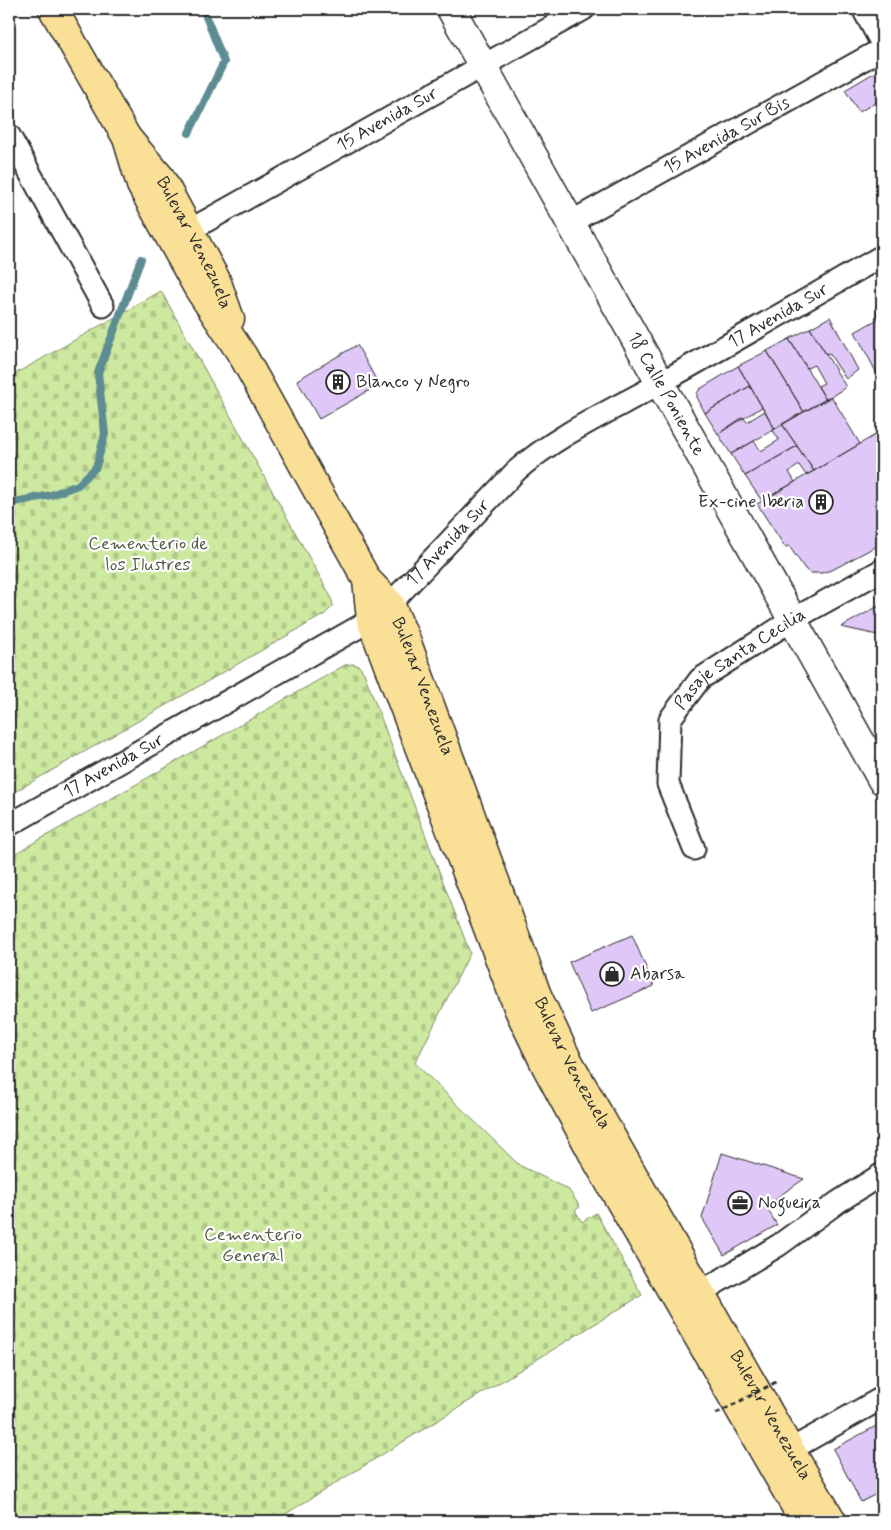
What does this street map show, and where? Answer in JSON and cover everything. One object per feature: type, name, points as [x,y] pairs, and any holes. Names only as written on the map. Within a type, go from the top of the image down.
[{"type":"highway","name":"Bulevar Venezuela","points":[[53,9],[127,138],[160,177],[190,230],[216,280],[243,356]]},
{"type":"highway","name":"Bulevar Venezuela","points":[[127,138],[141,185],[198,288],[243,356],[367,580],[381,612],[510,988],[543,1060],[592,1152],[804,1521]]},
{"type":"highway","name":"Bulevar Venezuela","points":[[381,612],[406,640],[537,995],[567,1059],[832,1521]]},
{"type":"street","name":"18 Calle Poniente","points":[[452,9],[882,780]]},
{"type":"street","name":"15 Avenida Sur","points":[[190,230],[584,9]]},
{"type":"street","points":[[863,9],[882,44]]},
{"type":"street","name":"15 Avenida Sur Bis","points":[[571,222],[882,49]]},
{"type":"street","points":[[9,135],[104,306]]},
{"type":"street","name":"17 Avenida Sur","points":[[9,825],[381,612],[529,459],[570,432],[661,383],[882,256]]},
{"type":"street","name":"Pasaje Santa Cecilia","points":[[694,849],[668,784],[670,719],[700,679],[792,620],[882,570]]},
{"type":"street","points":[[701,1292],[779,1245],[838,1202],[882,1174]]},
{"type":"street","points":[[790,1450],[882,1398]]},
{"type":"path","points":[[716,1414],[776,1382]]},
{"type":"green space","name":"Cementerio de los Ilustres","points":[[161,291],[330,595],[333,606],[325,614],[9,795],[9,371],[15,374]]},
{"type":"green space","name":"Cementerio General","points":[[353,664],[359,666],[364,673],[470,953],[415,1063],[519,1165],[569,1190],[580,1207],[575,1210],[582,1222],[596,1213],[642,1295],[274,1521],[9,1521],[9,857],[345,665]]},
{"type":"building","points":[[877,71],[882,72],[882,99],[859,112],[845,90]]},
{"type":"building","points":[[882,310],[882,383],[855,332],[878,319],[876,313]]},
{"type":"building","points":[[830,317],[858,370],[846,379],[829,353],[826,354],[810,328]]},
{"type":"building","points":[[810,328],[846,387],[826,400],[818,386],[824,383],[814,365],[807,368],[789,339]]},
{"type":"building","points":[[789,339],[826,400],[804,412],[767,351]]},
{"type":"building","name":"Blanco y Negro","points":[[357,345],[379,385],[319,419],[297,380]]},
{"type":"building","points":[[767,351],[804,412],[775,429],[738,366]]},
{"type":"building","points":[[738,366],[750,386],[705,413],[697,393],[700,389]]},
{"type":"building","points":[[750,386],[762,407],[718,434],[705,413]]},
{"type":"building","points":[[831,396],[860,444],[814,471],[782,424]]},
{"type":"building","points":[[765,411],[775,429],[731,454],[718,434],[743,417],[747,422]]},
{"type":"building","points":[[782,424],[797,446],[745,476],[731,454],[754,441],[761,451],[779,440],[773,430]]},
{"type":"building","name":"Ex-cine Iberia","points":[[882,431],[882,543],[834,569],[822,573],[810,573],[789,546],[785,547],[757,504]]},
{"type":"building","points":[[797,446],[814,471],[806,475],[799,465],[789,472],[795,482],[762,501],[745,476]]},
{"type":"building","points":[[882,604],[882,636],[841,627]]},
{"type":"building","name":"Abarsa","points":[[632,935],[654,986],[591,1013],[569,962]]},
{"type":"building","name":"Nogueira","points":[[722,1153],[804,1179],[779,1196],[768,1210],[777,1225],[724,1255],[702,1218]]},
{"type":"building","points":[[882,1423],[882,1491],[861,1502],[833,1449]]},
{"type":"waterway","points":[[189,133],[224,62],[203,9]]},
{"type":"waterway","points":[[9,503],[51,495],[78,485],[96,467],[105,434],[98,373],[141,259]]},
{"type":"place","name":"Blanco y Negro","points":[[338,382]]},
{"type":"place","name":"Ex-cine Iberia","points":[[821,502]]},
{"type":"place","name":"Abarsa","points":[[612,974]]},
{"type":"place","name":"Nogueira","points":[[740,1203]]}]
